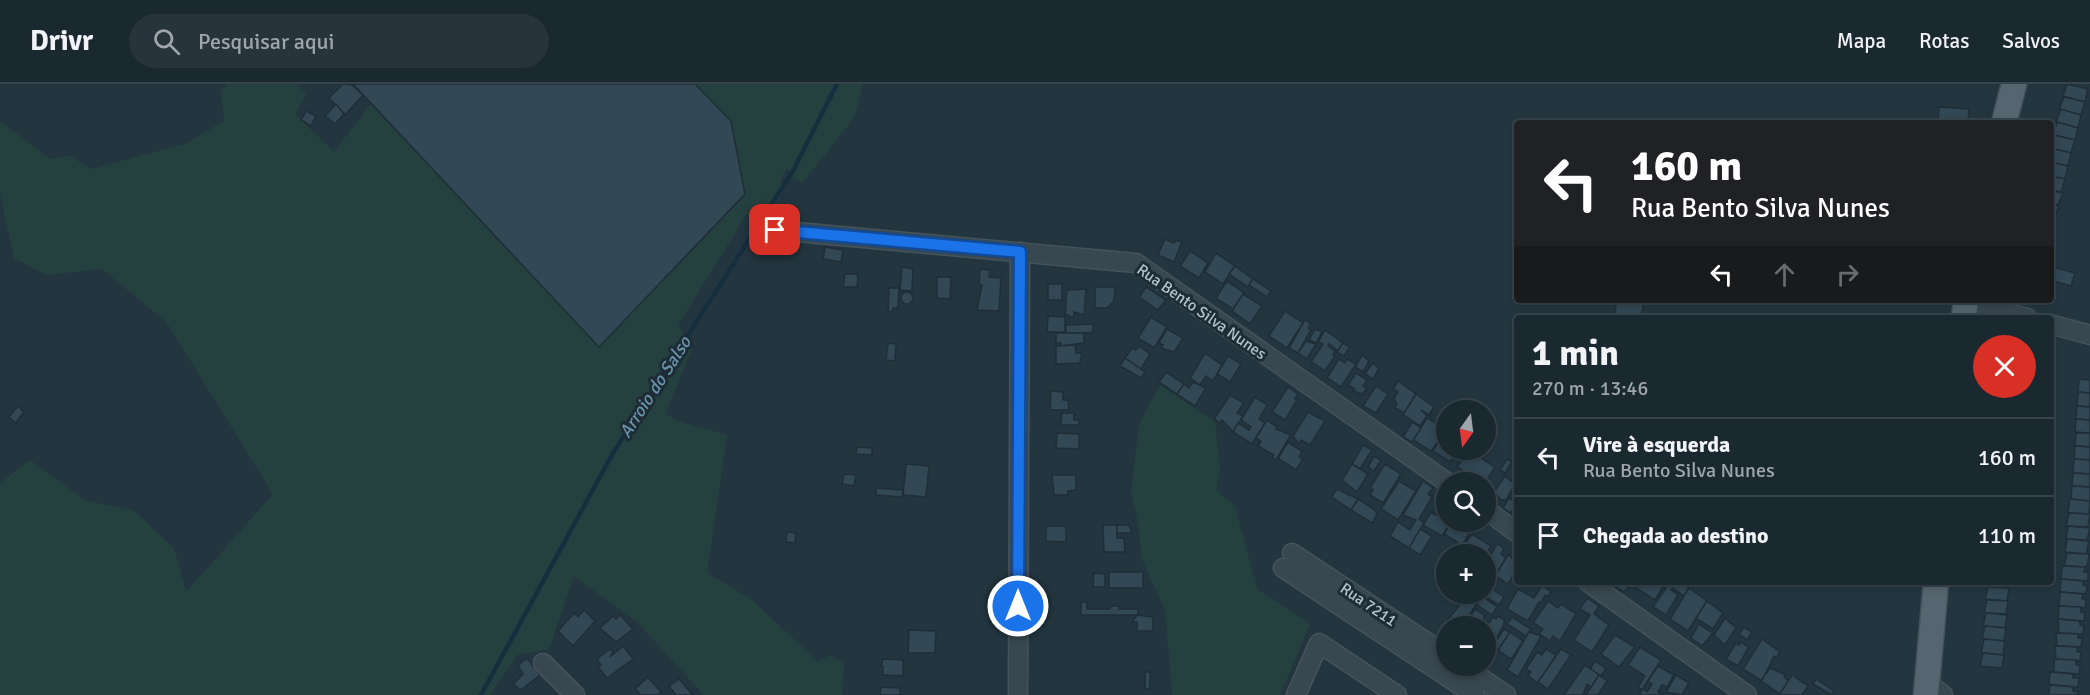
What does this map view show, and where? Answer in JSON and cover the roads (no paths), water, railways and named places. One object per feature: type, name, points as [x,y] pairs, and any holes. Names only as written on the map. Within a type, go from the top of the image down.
[{"type":"main road","points":[[2005,120],[2014,84]]},
{"type":"main road","points":[[1932,691],[1936,585]]},
{"type":"street","name":"Rua Bento Silva Nunes","points":[[775,230],[1136,263],[1436,475]]},
{"type":"street","points":[[1018,695],[1020,252]]},
{"type":"street","points":[[1965,307],[2010,315]]},
{"type":"street","points":[[2054,325],[2090,335]]},
{"type":"street","points":[[1496,517],[1514,531]]},
{"type":"street","name":"Rua 7211","points":[[1436,649],[1288,561],[1436,667]]},
{"type":"street","points":[[1592,585],[1748,695]]},
{"type":"street","points":[[1296,695],[1319,643],[1397,695]]},
{"type":"street","points":[[543,663],[575,695]]},
{"type":"street","name":"Rua 7211","points":[[1448,676],[1475,695]]},
{"type":"street","points":[[1477,676],[1506,695]]},
{"type":"waterway","name":"Arroio do Salso","points":[[481,695],[613,453],[794,169],[837,84]]}]
